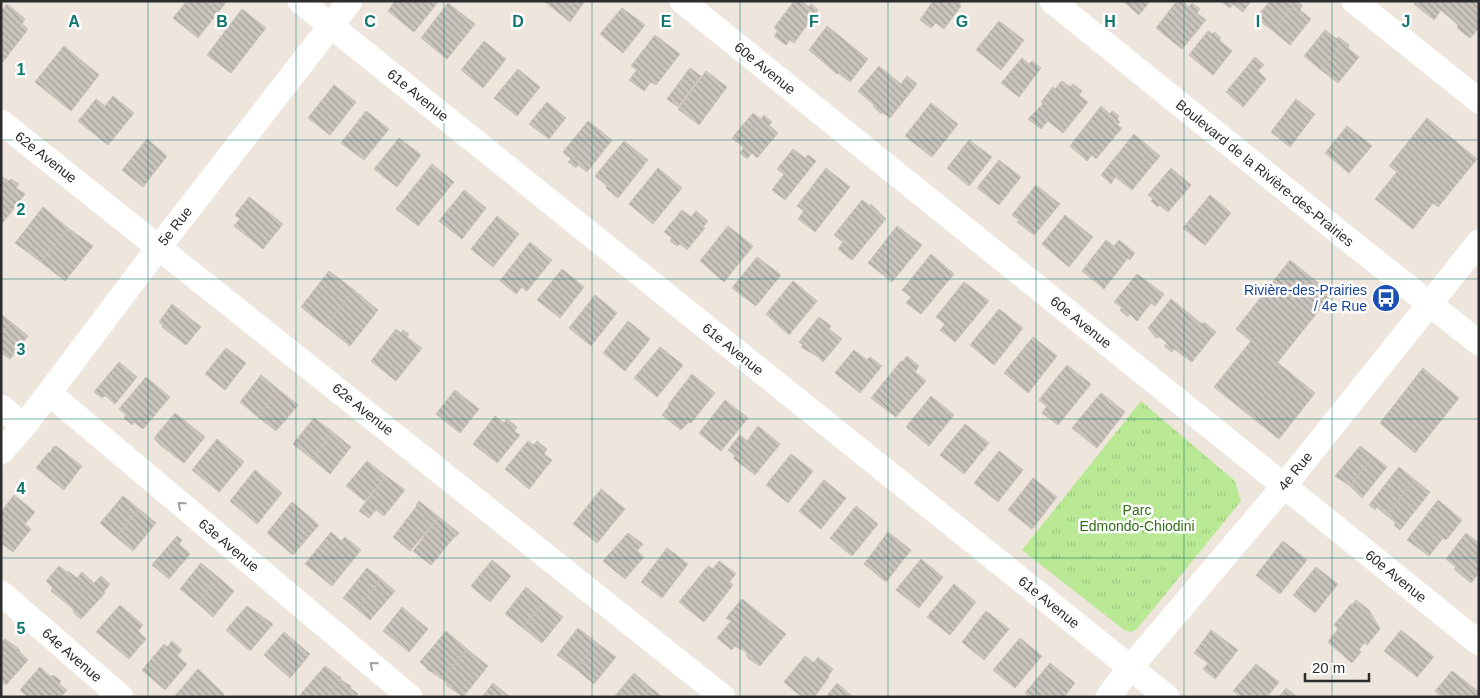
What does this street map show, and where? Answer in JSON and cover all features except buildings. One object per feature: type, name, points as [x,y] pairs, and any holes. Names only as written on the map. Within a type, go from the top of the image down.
[{"type":"street","name":"61e Avenue","points":[[300,1],[1167,697]]},
{"type":"street","name":"5e Rue","points":[[1,452],[24,426],[159,246],[350,1]]},
{"type":"street","name":"60e Avenue","points":[[682,1],[1479,643]]},
{"type":"street","name":"Boulevard de la Rivière-des-Prairies","points":[[1052,1],[1479,343]]},
{"type":"street","points":[[1354,1],[1479,101]]},
{"type":"street","name":"62e Avenue","points":[[1,122],[723,697]]},
{"type":"street","name":"4e Rue","points":[[1108,697],[1130,668],[1284,486],[1479,242]]},
{"type":"street","name":"63e Avenue","points":[[48,393],[410,697]]},
{"type":"street","points":[[1,407],[24,426]]},
{"type":"street","name":"64e Avenue","points":[[1,593],[121,697]]},
{"type":"green space","name":"Parc Edmondo-Chiodini","points":[[1141,401],[1235,481],[1241,501],[1137,629],[1131,632],[1124,630],[1022,550]]},
{"type":"place","name":"Rivière-des-Prairies / 4e Rue","points":[[1386,298]]}]
